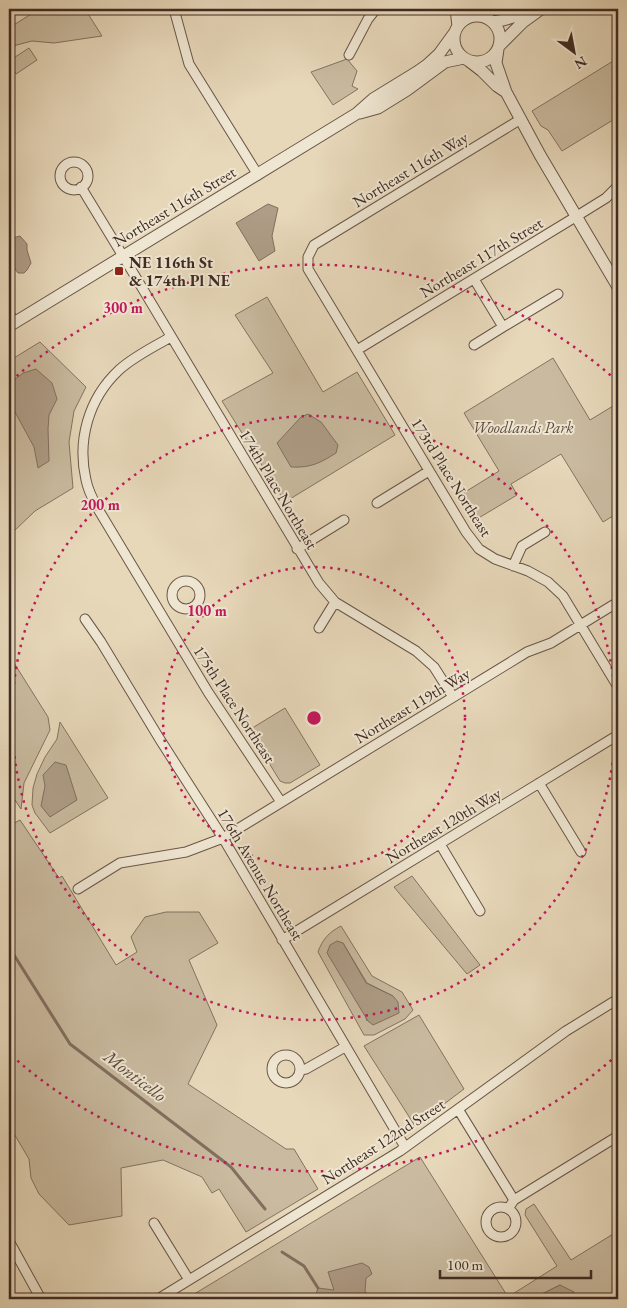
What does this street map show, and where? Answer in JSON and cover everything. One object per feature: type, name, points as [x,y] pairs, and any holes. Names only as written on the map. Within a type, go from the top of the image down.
[{"type":"street","points":[[174,9],[189,64],[258,175]]},
{"type":"street","points":[[349,55],[368,19],[376,9]]},
{"type":"street","points":[[456,9],[457,29]]},
{"type":"street","points":[[475,9],[498,29],[500,37],[496,63],[506,92],[540,155],[618,287]]},
{"type":"street","points":[[506,92],[456,50],[454,38],[457,29],[464,20],[470,17],[478,16],[489,20],[511,18],[528,9]]},
{"type":"street","points":[[466,59],[474,62],[482,62],[488,59],[494,55],[499,47],[523,22],[541,9]]},
{"type":"street","name":"Northeast 116th Street","points":[[11,320],[123,256],[356,114],[373,99],[427,65],[457,29]]},
{"type":"street","name":"Northeast 116th Street","points":[[356,114],[378,108],[407,90],[445,62],[466,59]]},
{"type":"street","name":"Northeast 116th Way","points":[[314,245],[521,119]]},
{"type":"street","name":"Northeast 117th Street","points":[[356,350],[606,198],[618,186]]},
{"type":"street","name":"174th Place Northeast","points":[[81,188],[319,583],[335,602],[416,650],[434,667],[453,698]]},
{"type":"street","name":"173rd Place Northeast","points":[[314,245],[308,257],[308,269],[466,532],[479,549],[495,559],[528,571],[548,582],[563,596],[618,687]]},
{"type":"street","points":[[474,279],[503,327]]},
{"type":"street","points":[[474,345],[558,294]]},
{"type":"street","name":"175th Place Northeast","points":[[171,337],[130,361],[118,371],[96,398],[87,421],[83,441],[83,462],[86,482],[98,509],[208,692],[281,802]]},
{"type":"street","points":[[377,503],[429,471]]},
{"type":"street","points":[[297,549],[344,520]]},
{"type":"street","points":[[513,566],[522,546],[545,532]]},
{"type":"street","points":[[158,609],[173,601]]},
{"type":"street","points":[[319,628],[335,602]]},
{"type":"street","name":"Northeast 119th Way","points":[[78,889],[120,863],[186,852],[223,838],[527,652],[551,643],[618,602]]},
{"type":"street","name":"176th Avenue Northeast","points":[[85,619],[223,838],[406,1147]]},
{"type":"street","name":"Northeast 120th Way","points":[[282,940],[618,735]]},
{"type":"street","points":[[539,783],[581,852]]},
{"type":"street","points":[[440,844],[480,910]]},
{"type":"street","name":"Northeast 122nd Street","points":[[158,1299],[406,1147],[566,1031],[618,999]]},
{"type":"street","points":[[300,1070],[306,1069],[346,1047]]},
{"type":"street","points":[[458,1109],[514,1200]]},
{"type":"street","points":[[508,1209],[514,1200],[618,1136]]},
{"type":"street","points":[[154,1223],[189,1280]]},
{"type":"street","points":[[9,1241],[41,1299]]},
{"type":"green space","points":[[39,9],[85,9],[102,36],[54,43],[32,41],[9,47],[9,28]]},
{"type":"green space","points":[[29,48],[37,60],[16,74],[9,61]]},
{"type":"green space","points":[[618,58],[618,117],[562,151],[548,130],[541,126],[532,111]]},
{"type":"green space","points":[[347,59],[357,71],[352,86],[358,89],[333,105],[311,72]]},
{"type":"green space","points":[[267,297],[323,392],[357,372],[395,435],[285,502],[222,401],[273,373],[235,315]]},
{"type":"green space","points":[[40,342],[86,387],[74,411],[69,442],[73,488],[35,511],[9,534],[9,477],[11,475],[9,472],[9,361]]},
{"type":"green space","name":"Woodlands Park","points":[[553,358],[590,420],[618,403],[618,513],[603,522],[561,454],[511,484],[517,495],[472,522],[457,497],[499,471],[464,413]]},
{"type":"green space","points":[[9,655],[48,717],[50,730],[24,783],[21,809],[9,791]]},
{"type":"green space","points":[[285,708],[320,765],[290,783],[280,781],[249,730]]},
{"type":"green space","points":[[60,722],[108,798],[50,833],[35,813],[32,805],[33,788],[45,757],[57,739]]},
{"type":"green space","points":[[20,820],[59,878],[62,876],[116,965],[137,952],[131,937],[145,917],[166,912],[199,912],[218,943],[189,960],[217,1025],[188,1084],[286,1149],[294,1149],[318,1189],[246,1232],[219,1189],[212,1193],[202,1177],[163,1160],[121,1168],[122,1216],[69,1225],[39,1194],[31,1178],[29,1159],[13,1132],[9,1132],[9,826]]},
{"type":"green space","points":[[412,876],[480,965],[467,974],[394,887]]},
{"type":"green space","points":[[341,926],[372,976],[402,992],[413,1010],[405,1019],[374,1035],[364,1035],[318,952],[326,937]],"holes":[[[343,943],[367,983],[393,996],[367,1021]]]},
{"type":"green space","points":[[419,1015],[464,1089],[415,1126],[364,1046]]},
{"type":"green space","points":[[420,1157],[508,1297],[557,1266],[525,1215],[526,1209],[534,1204],[571,1260],[618,1231],[618,1299],[576,1299],[576,1297],[560,1285],[532,1299],[186,1299]]},
{"type":"shaded area","points":[[268,204],[278,208],[272,236],[275,251],[259,261],[236,223]]},
{"type":"shaded area","points":[[20,236],[27,244],[31,263],[24,273],[18,273],[9,260],[9,239]]},
{"type":"shaded area","points":[[36,369],[52,383],[57,399],[49,415],[49,461],[38,468],[34,447],[9,401],[9,384],[23,373]]},
{"type":"shaded area","points":[[308,414],[321,422],[338,445],[336,453],[315,464],[304,467],[291,467],[277,443],[301,417]]},
{"type":"shaded area","points":[[55,762],[66,765],[77,800],[50,817],[41,806],[45,786],[43,775]]},
{"type":"shaded area","points":[[337,941],[343,943],[366,983],[393,996],[398,1002],[399,1013],[373,1025],[368,1021],[327,953],[330,945]]},
{"type":"shaded area","points":[[362,1263],[369,1267],[372,1274],[366,1278],[365,1292],[375,1299],[317,1299],[315,1297],[318,1288],[334,1290],[328,1272]]},
{"type":"shaded area","points":[[560,1285],[574,1292],[576,1299],[532,1299]]},
{"type":"waterway","name":"Monticello","points":[[9,947],[70,1044],[231,1167],[265,1209]]},
{"type":"waterway","name":"Monticello","points":[[282,1252],[304,1266],[318,1288]]},
{"type":"place","name":"NE 116th St & 174th Pl NE","points":[[119,271]]}]
